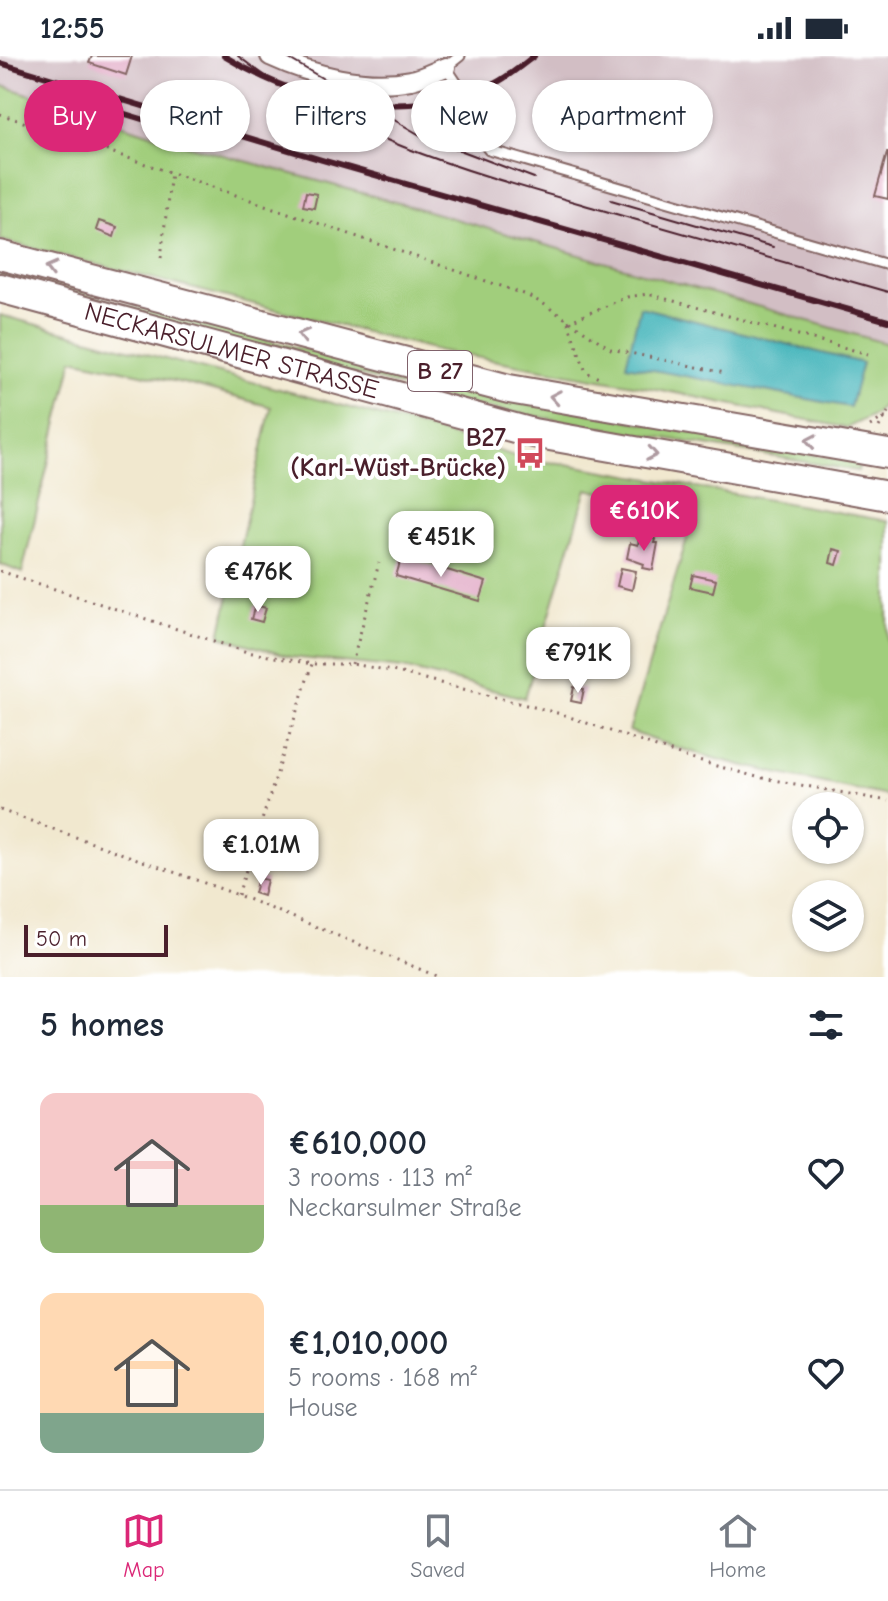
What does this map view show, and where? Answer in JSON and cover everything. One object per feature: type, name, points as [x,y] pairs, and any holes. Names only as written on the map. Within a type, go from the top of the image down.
[{"type":"main road","name":"NECKARSULMER STRASSE","points":[[0,255],[509,389],[888,454]]},
{"type":"main road","name":"NECKARSULMER STRASSE","points":[[0,288],[533,433],[888,496]]},
{"type":"street","points":[[270,56],[308,70],[370,82],[412,80],[453,61]]},
{"type":"lane","points":[[453,61],[478,136],[489,150],[888,265]]},
{"type":"path","points":[[0,114],[524,294],[611,349],[725,373]]},
{"type":"path","points":[[161,258],[171,172]]},
{"type":"path","points":[[568,322],[627,297],[648,294],[868,354]]},
{"type":"path","points":[[883,418],[888,412]]},
{"type":"path","points":[[352,664],[379,563]]},
{"type":"path","points":[[0,571],[247,652],[312,664],[352,664],[397,672],[509,699],[627,735],[691,759],[757,777],[888,801]]},
{"type":"path","points":[[238,895],[312,664]]},
{"type":"path","points":[[0,810],[238,895],[439,977]]},
{"type":"shaded area","points":[[0,56],[888,56],[888,344],[212,152],[250,152],[250,80],[140,80],[140,130],[124,125],[124,80],[24,80],[24,93],[0,85]]},
{"type":"green space","points":[[0,85],[24,93],[24,152],[124,152],[124,125],[140,130],[140,152],[212,152],[424,210],[888,344],[888,399],[875,414],[847,428],[656,389],[441,351],[0,240]]},
{"type":"green space","points":[[0,270],[191,322],[507,398],[860,463],[858,471],[469,405],[0,278]]},
{"type":"green space","points":[[0,315],[426,428],[530,461],[560,463],[888,521],[888,796],[725,761],[629,731],[694,515],[587,489],[525,698],[403,668],[290,657],[220,636],[271,407],[187,384],[73,359],[22,573],[0,564]]},
{"type":"water","points":[[640,307],[862,363],[850,407],[626,365]]},
{"type":"building","points":[[92,56],[132,56],[126,75],[89,63]]},
{"type":"building","points":[[888,153],[888,199],[875,196]]},
{"type":"building","points":[[306,192],[317,194],[314,208],[303,206]]},
{"type":"building","points":[[99,221],[117,227],[114,237],[96,230]]},
{"type":"building","points":[[650,538],[658,543],[653,570],[627,558],[630,543],[638,545],[639,539],[649,541]]},
{"type":"building","points":[[833,549],[841,551],[837,565],[830,563]]},
{"type":"building","points":[[402,556],[486,582],[480,601],[396,576]]},
{"type":"building","points":[[621,568],[636,571],[632,590],[617,586]]},
{"type":"building","points":[[693,575],[716,580],[713,592],[690,587]]},
{"type":"building","points":[[255,605],[266,608],[262,622],[251,619]]},
{"type":"building","points":[[574,687],[584,689],[581,703],[571,701]]},
{"type":"building","points":[[258,878],[267,880],[263,896],[254,893]]},
{"type":"tram line","points":[[238,56],[320,109],[409,149],[501,180],[888,292]]},
{"type":"tram line","points":[[284,56],[420,135],[534,178]]},
{"type":"tram line","points":[[611,200],[773,247]]},
{"type":"railway","points":[[224,56],[267,79],[313,96],[380,105],[430,102],[475,92],[504,78],[534,56]]},
{"type":"railway","points":[[0,63],[322,160],[888,321]]},
{"type":"railway","points":[[124,114],[140,118]]},
{"type":"place","name":"B27 (Karl-Wüst-Brücke)","points":[[530,453]]}]
